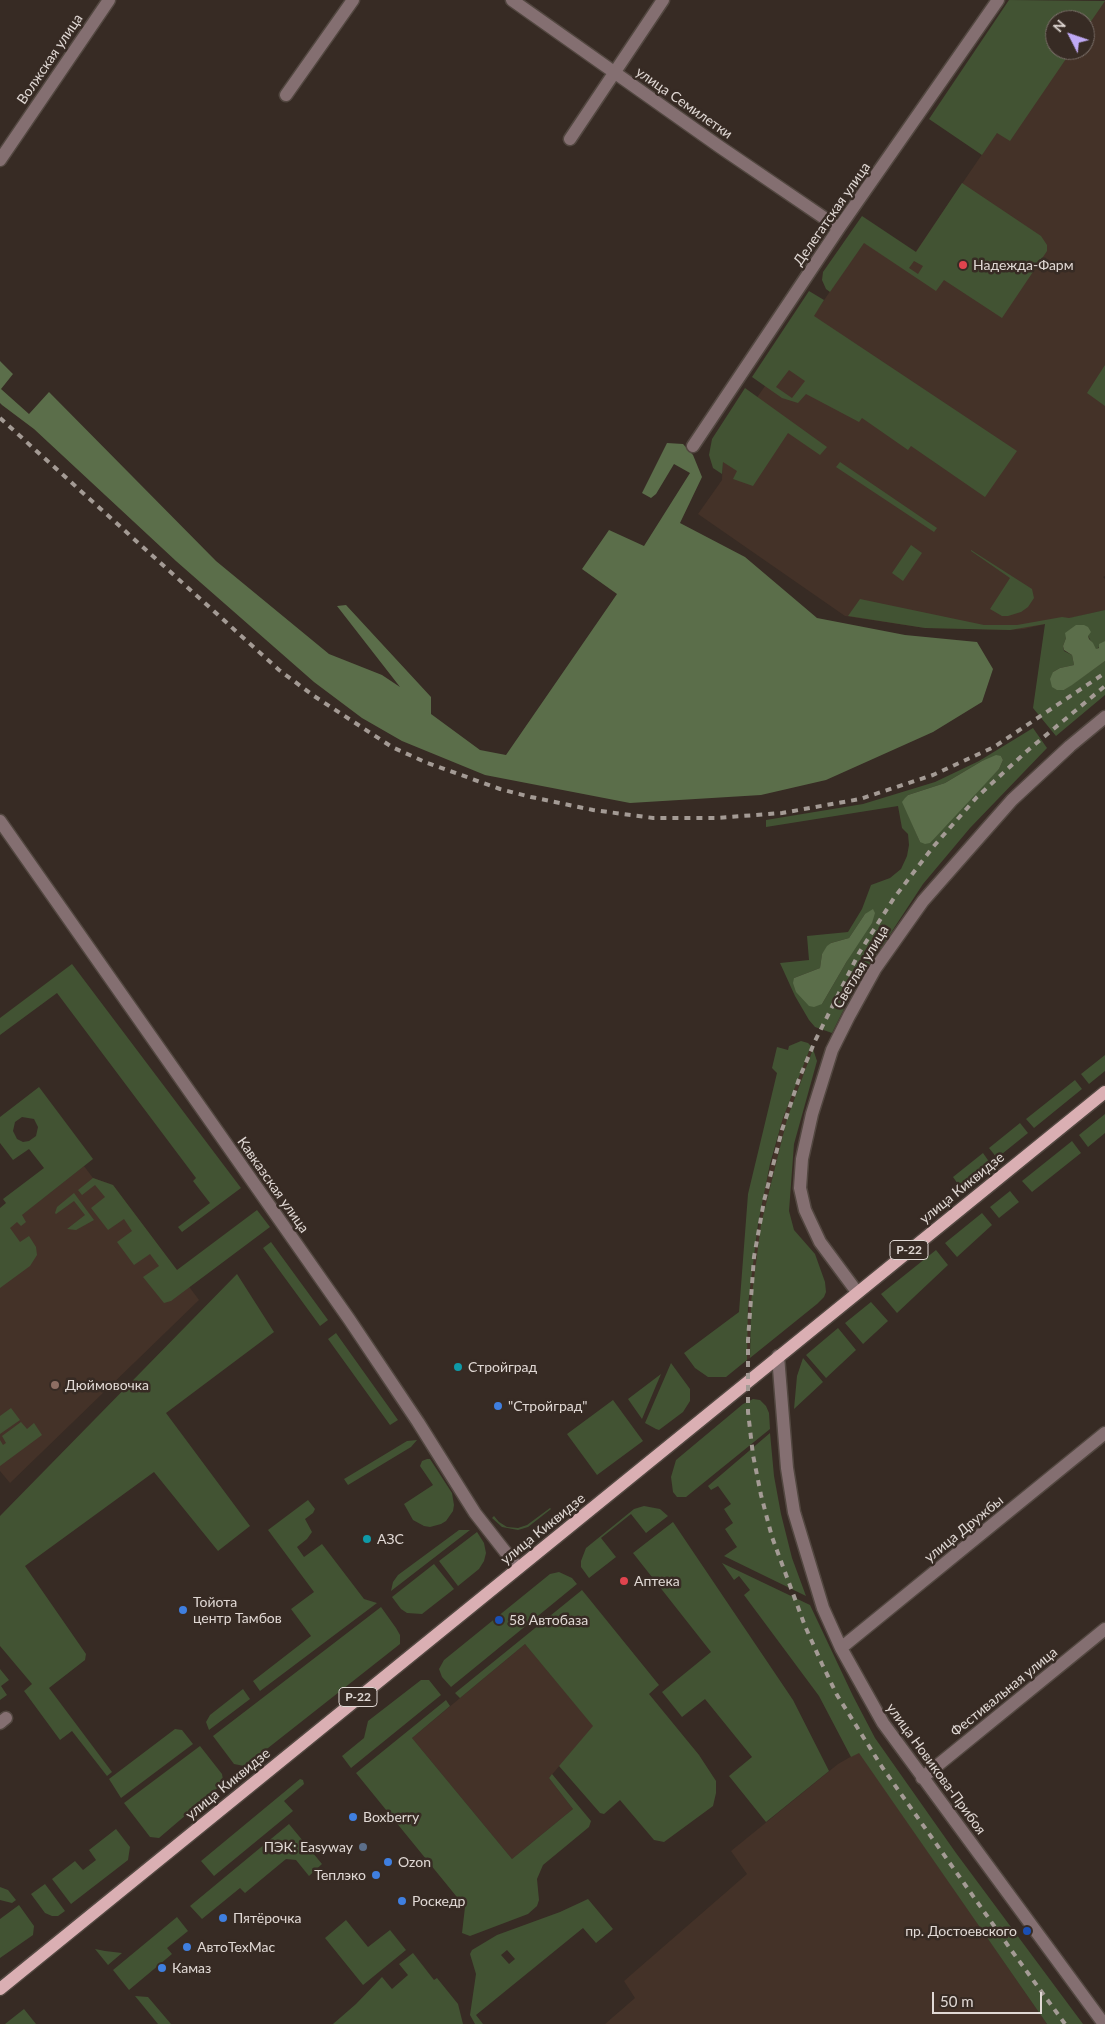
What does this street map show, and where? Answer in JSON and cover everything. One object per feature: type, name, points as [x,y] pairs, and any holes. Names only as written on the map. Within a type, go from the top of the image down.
[{"type":"main road","name":"улица Киквидзе","points":[[2,1983],[1105,1092]]},
{"type":"street","name":"Волжская улица","points":[[0,160],[109,0]]},
{"type":"street","points":[[286,95],[353,0]]},
{"type":"street","name":"улица Семилетки","points":[[512,0],[720,147],[839,228]]},
{"type":"street","points":[[570,139],[663,0]]},
{"type":"street","name":"Делегатская улица","points":[[693,446],[839,228],[998,0]]},
{"type":"street","name":"Светлая улица","points":[[857,1292],[817,1237],[805,1210],[800,1188],[802,1159],[812,1114],[832,1050],[875,969],[923,901],[1012,800],[1070,746],[1105,717]]},
{"type":"street","name":"Кавказская улица","points":[[0,821],[349,1319],[418,1422],[475,1513],[518,1568]]},
{"type":"street","name":"улица Новикова-Прибоя","points":[[778,1356],[787,1468],[794,1512],[823,1608],[841,1648],[883,1723],[1104,2024]]},
{"type":"street","name":"улица Дружбы","points":[[841,1648],[1105,1433]]},
{"type":"street","name":"Фестивальная улица","points":[[922,1778],[1105,1629]]},
{"type":"shaded area","points":[[1105,0],[1105,576],[1103,577],[1105,579],[1105,610],[1024,629],[1010,630],[925,628],[845,616],[698,514],[722,480],[723,447],[864,242],[904,269],[1046,60],[1095,60],[1095,10]]},
{"type":"shaded area","points":[[811,1046],[813,1049],[787,1119],[761,1224],[750,1324],[750,1358],[747,1360],[747,1326],[753,1260],[766,1183],[783,1118]]},
{"type":"shaded area","name":"Дюймовочка","points":[[84,1166],[93,1178],[113,1185],[199,1300],[10,1483],[0,1471],[0,1232]]},
{"type":"shaded area","points":[[525,1644],[594,1726],[549,1778],[573,1809],[512,1859],[412,1738]]},
{"type":"shaded area","points":[[859,1752],[1047,2024],[605,2024],[635,1998],[624,1981],[747,1874],[731,1851],[838,1764]]},
{"type":"green space","points":[[1009,0],[1105,1],[1095,16],[1095,10],[1045,10],[1045,60],[1065,60],[1010,141],[997,133],[982,155],[929,119]]},
{"type":"green space","points":[[962,183],[1041,236],[1047,245],[1047,251],[1002,318],[944,280],[936,291],[864,243],[830,292],[826,289],[822,280],[823,272],[862,216],[916,252]],"holes":[[[914,261],[923,266],[918,274],[909,268]]]},
{"type":"green space","points":[[809,291],[824,300],[814,316],[1017,451],[985,497],[911,446],[908,450],[862,418],[859,422],[806,394],[798,403],[782,398],[752,377]],"holes":[[[789,370],[805,381],[792,398],[776,387]]]},
{"type":"green space","points":[[0,361],[13,374],[1,389],[29,414],[49,392],[216,561],[329,654],[382,675],[400,687],[337,606],[346,605],[431,697],[431,714],[480,750],[506,755],[617,594],[582,569],[609,530],[644,546],[690,473],[674,464],[656,494],[651,498],[642,493],[667,443],[683,444],[693,455],[702,477],[680,523],[745,557],[817,618],[905,635],[977,642],[993,669],[982,702],[933,732],[826,780],[761,795],[630,803],[485,775],[402,741],[362,718],[314,682],[176,561],[34,429],[0,403]]},
{"type":"green space","points":[[1105,365],[1105,406],[1087,393]]},
{"type":"green space","points":[[745,388],[827,447],[820,455],[788,433],[753,486],[733,479],[737,471],[723,462],[722,474],[713,468],[709,455],[712,439]]},
{"type":"green space","points":[[840,462],[937,528],[934,532],[836,467]]},
{"type":"green space","points":[[911,545],[922,553],[903,581],[892,573]]},
{"type":"green space","points":[[971,550],[1032,589],[1034,598],[1028,607],[1021,612],[1008,616],[1002,616],[990,609],[1010,578]]},
{"type":"green space","points":[[860,599],[984,625],[1017,625],[1062,617],[1069,618],[1105,610],[1105,641],[1096,650],[1088,636],[1066,638],[1063,646],[1064,651],[1072,655],[1074,665],[1060,668],[1053,672],[1064,690],[1105,661],[1105,695],[1056,736],[1033,708],[1045,624],[1010,630],[925,628],[848,616]]},
{"type":"green space","points":[[1076,625],[1088,627],[1091,632],[1088,636],[1089,639],[1096,649],[1099,648],[1099,644],[1105,641],[1105,661],[1064,690],[1057,690],[1052,687],[1050,679],[1053,672],[1060,668],[1074,665],[1072,655],[1064,650],[1063,646],[1066,638],[1065,633]]},
{"type":"green space","points":[[1033,728],[1047,748],[970,828],[923,884],[854,989],[832,1033],[815,1027],[795,996],[780,963],[809,960],[807,936],[848,932],[862,909],[871,885],[890,878],[901,869],[907,856],[908,834],[902,828],[898,806],[766,827],[766,820],[863,804],[935,782],[979,761]],"holes":[[[1001,756],[1003,760],[999,769],[964,804],[920,842],[903,802],[908,795],[945,783],[982,761]],[[865,914],[847,961],[822,1004],[794,978],[820,968],[822,954],[831,943],[849,938]]]},
{"type":"green space","points":[[996,755],[1001,756],[1003,760],[999,769],[930,843],[920,842],[902,802],[905,798],[908,795],[945,783]]},
{"type":"green space","points":[[873,909],[875,913],[872,923],[822,1004],[814,1007],[809,1006],[796,992],[793,983],[794,978],[820,968],[822,954],[827,946],[849,938],[865,914]]},
{"type":"green space","points":[[72,964],[241,1188],[182,1232],[178,1227],[210,1203],[193,1181],[196,1178],[57,993],[0,1035],[0,1018]]},
{"type":"green space","points":[[801,1041],[811,1046],[783,1118],[770,1164],[758,1224],[748,1305],[747,1360],[726,1377],[708,1377],[695,1368],[684,1353],[739,1312],[748,1194],[777,1073],[772,1068],[777,1047],[788,1050],[789,1046]]},
{"type":"green space","points":[[813,1049],[817,1061],[794,1144],[789,1211],[794,1230],[815,1254],[825,1282],[826,1292],[817,1304],[750,1358],[751,1302],[761,1224],[787,1119]]},
{"type":"green space","points":[[1105,1055],[1105,1071],[1089,1084],[1081,1074]]},
{"type":"green space","points":[[1075,1080],[1082,1089],[1034,1128],[1026,1119]]},
{"type":"green space","points":[[39,1087],[93,1159],[22,1215],[26,1222],[21,1226],[17,1222],[10,1228],[20,1242],[29,1236],[36,1247],[37,1255],[30,1266],[0,1288],[0,1208],[6,1203],[3,1199],[44,1168],[29,1149],[13,1160],[0,1143],[0,1117]],"holes":[[[22,1117],[34,1119],[38,1127],[36,1136],[29,1141],[23,1142],[17,1139],[13,1131],[15,1122]]]},
{"type":"green space","points":[[1105,1114],[1105,1133],[1088,1147],[1079,1135]]},
{"type":"green space","points":[[1020,1123],[1028,1133],[997,1158],[989,1148]]},
{"type":"green space","points":[[1072,1141],[1081,1153],[1032,1192],[1022,1181]]},
{"type":"green space","points":[[983,1153],[990,1163],[960,1187],[953,1177]]},
{"type":"green space","points":[[93,1178],[113,1185],[177,1270],[257,1210],[270,1227],[171,1301],[164,1303],[143,1277],[159,1266],[150,1254],[134,1265],[117,1242],[132,1231],[124,1219],[108,1230],[91,1208],[105,1197],[95,1185],[82,1195],[78,1190]]},
{"type":"green space","points":[[1010,1191],[1019,1202],[999,1218],[990,1207]]},
{"type":"green space","points":[[74,1193],[94,1220],[76,1230],[67,1229],[85,1215],[74,1201],[55,1213],[57,1207]]},
{"type":"green space","points":[[982,1213],[992,1225],[957,1257],[945,1243]]},
{"type":"green space","points":[[271,1242],[328,1320],[320,1326],[263,1248]]},
{"type":"green space","points":[[936,1250],[948,1265],[897,1313],[881,1294]]},
{"type":"green space","points":[[237,1274],[274,1332],[166,1413],[250,1526],[218,1551],[154,1472],[25,1566],[86,1654],[85,1660],[49,1688],[112,1772],[107,1776],[72,1731],[60,1740],[24,1691],[32,1684],[0,1646],[0,1516]]},
{"type":"green space","points":[[871,1302],[888,1321],[863,1344],[845,1323]]},
{"type":"green space","points":[[838,1328],[856,1350],[826,1378],[806,1355]]},
{"type":"green space","points":[[336,1333],[398,1420],[390,1425],[328,1339]]},
{"type":"green space","points":[[803,1358],[823,1382],[794,1409],[797,1376]]},
{"type":"green space","points":[[671,1363],[690,1389],[690,1401],[683,1412],[659,1430],[645,1423]]},
{"type":"green space","points":[[661,1374],[642,1419],[628,1399]]},
{"type":"green space","points":[[753,1399],[760,1400],[766,1406],[769,1413],[770,1429],[686,1497],[677,1497],[673,1492],[671,1477],[676,1460],[743,1404]]},
{"type":"green space","points":[[613,1400],[643,1441],[597,1475],[567,1434]]},
{"type":"green space","points":[[11,1408],[20,1420],[0,1434],[0,1416]]},
{"type":"green space","points":[[21,1422],[27,1429],[34,1423],[42,1435],[0,1466],[0,1440],[3,1445],[6,1443],[2,1436]]},
{"type":"green space","points":[[770,1433],[774,1476],[781,1514],[792,1558],[806,1596],[724,1556],[737,1547],[725,1529],[733,1523],[724,1509],[731,1504],[718,1486],[711,1490],[708,1486]]},
{"type":"green space","points":[[417,1440],[411,1447],[348,1485],[344,1479],[407,1441]]},
{"type":"green space","points":[[430,1459],[452,1493],[454,1505],[453,1511],[446,1521],[430,1527],[413,1520],[404,1504],[433,1485],[420,1466],[422,1461]]},
{"type":"green space","points":[[308,1500],[315,1509],[305,1519],[312,1532],[297,1547],[304,1557],[322,1544],[364,1599],[377,1603],[260,1691],[253,1681],[311,1636],[291,1609],[314,1592],[268,1530]]},
{"type":"green space","points":[[644,1506],[660,1509],[668,1516],[646,1533],[631,1514],[601,1538],[616,1557],[589,1578],[581,1567],[581,1561],[586,1548],[634,1509]]},
{"type":"green space","points":[[550,1508],[528,1527],[518,1530],[502,1527],[492,1518],[494,1516],[507,1527],[518,1528],[527,1525]]},
{"type":"green space","points":[[673,1522],[793,1700],[829,1771],[766,1822],[729,1776],[752,1757],[705,1699],[682,1717],[662,1692],[711,1652],[633,1553]]},
{"type":"green space","points":[[459,1530],[470,1530],[391,1591],[393,1582],[398,1575]]},
{"type":"green space","points":[[477,1532],[484,1543],[486,1553],[484,1561],[479,1569],[458,1586],[439,1561]]},
{"type":"green space","points":[[722,1563],[810,1605],[875,1738],[956,1853],[1083,2024],[1047,2024],[859,1753],[851,1757],[819,1696],[744,1595],[750,1590],[739,1576],[734,1580]]},
{"type":"green space","points":[[434,1564],[454,1589],[422,1614],[407,1613],[401,1609],[392,1597]]},
{"type":"green space","points":[[559,1572],[572,1578],[577,1584],[451,1687],[442,1677],[439,1669],[444,1660],[550,1574]]},
{"type":"green space","points":[[582,1590],[659,1685],[649,1694],[699,1755],[716,1781],[713,1806],[664,1842],[654,1840],[620,1800],[604,1814],[600,1813],[559,1766],[593,1726],[525,1644],[460,1698],[455,1693]]},
{"type":"green space","points":[[381,1607],[400,1635],[400,1644],[249,1763],[244,1766],[234,1764],[213,1736]]},
{"type":"green space","points":[[0,1669],[9,1680],[1,1686],[7,1695],[0,1700]]},
{"type":"green space","points":[[421,1680],[429,1680],[441,1695],[351,1768],[342,1756],[364,1738],[368,1721]]},
{"type":"green space","points":[[243,1689],[250,1699],[209,1730],[206,1722],[210,1715]]},
{"type":"green space","points":[[446,1700],[450,1706],[412,1738],[512,1859],[573,1809],[549,1778],[552,1774],[591,1821],[589,1827],[543,1865],[537,1879],[539,1900],[537,1906],[528,1914],[470,1936],[462,1933],[465,1907],[356,1773]]},
{"type":"green space","points":[[175,1729],[182,1730],[193,1744],[121,1798],[109,1779]]},
{"type":"green space","points":[[200,1746],[222,1774],[223,1780],[221,1785],[159,1838],[150,1837],[124,1803]]},
{"type":"green space","points":[[300,1779],[303,1780],[304,1784],[284,1801],[293,1811],[214,1876],[201,1861]]},
{"type":"green space","points":[[289,1824],[322,1864],[309,1876],[296,1860],[286,1859],[245,1893],[240,1888],[202,1919],[190,1906]]},
{"type":"green space","points":[[116,1829],[130,1847],[128,1860],[71,1904],[52,1879],[75,1861],[83,1870],[96,1860],[89,1850]]},
{"type":"green space","points":[[45,1884],[65,1911],[58,1916],[45,1913],[31,1894]]},
{"type":"green space","points":[[0,1887],[8,1890],[16,1900],[12,1903],[0,1900]]},
{"type":"green space","points":[[588,1899],[613,1929],[596,1943],[583,1928],[476,2015],[483,2024],[475,2024],[470,2015],[476,1974],[470,1954],[472,1950],[497,1935],[560,1912]],"holes":[[[507,1950],[515,1959],[509,1964],[501,1955]]]},
{"type":"green space","points":[[19,1905],[34,1926],[33,1935],[0,1958],[0,1919]]},
{"type":"green space","points":[[177,1917],[188,1931],[167,1948],[172,1954],[129,1990],[113,1970]]},
{"type":"green space","points":[[346,1920],[368,1947],[390,1930],[406,1950],[363,1985],[325,1938]]},
{"type":"green space","points":[[95,1949],[105,1951],[122,1953],[108,1965]]},
{"type":"green space","points":[[413,1953],[434,1980],[437,1978],[458,2004],[463,2024],[333,2024],[382,1977],[392,1989],[408,1975],[399,1964]]},
{"type":"green space","points":[[135,1996],[148,1997],[171,2024],[158,2024]]},
{"type":"green space","points":[[24,2009],[36,2024],[5,2024]]},
{"type":"railway","points":[[0,418],[279,670],[314,696],[392,747],[425,762],[500,789],[531,797],[593,810],[653,818],[716,818],[782,813],[860,799],[933,775],[994,747],[1105,673]]},
{"type":"railway","points":[[1065,2024],[882,1767],[837,1695],[822,1664],[805,1626],[772,1537],[761,1495],[753,1455],[748,1412],[748,1340],[754,1257],[764,1201],[782,1130],[799,1079],[815,1041],[859,953],[894,898],[933,847],[977,797],[1027,751],[1105,686]]},
{"type":"place","name":"Надежда-Фарм","points":[[963,265]]},
{"type":"place","name":"Стройград","points":[[458,1367]]},
{"type":"place","name":"Дюймовочка","points":[[55,1385]]},
{"type":"place","name":"\"Стройград\"","points":[[498,1406]]},
{"type":"place","name":"АЗС","points":[[367,1539]]},
{"type":"place","name":"Аптека","points":[[624,1581]]},
{"type":"place","name":"Тойота центр Тамбов","points":[[183,1610]]},
{"type":"place","name":"58 Автобаза","points":[[499,1620]]},
{"type":"place","name":"Boxberry","points":[[353,1817]]},
{"type":"place","name":"ПЭК: Easyway","points":[[363,1847]]},
{"type":"place","name":"Ozon","points":[[388,1862]]},
{"type":"place","name":"Теплэко","points":[[376,1875]]},
{"type":"place","name":"Роскедр","points":[[402,1901]]},
{"type":"place","name":"Пятёрочка","points":[[223,1918]]},
{"type":"place","name":"пр. Достоевского","points":[[1027,1931]]},
{"type":"place","name":"АвтоТехМас","points":[[187,1947]]},
{"type":"place","name":"Камаз","points":[[162,1968]]}]
